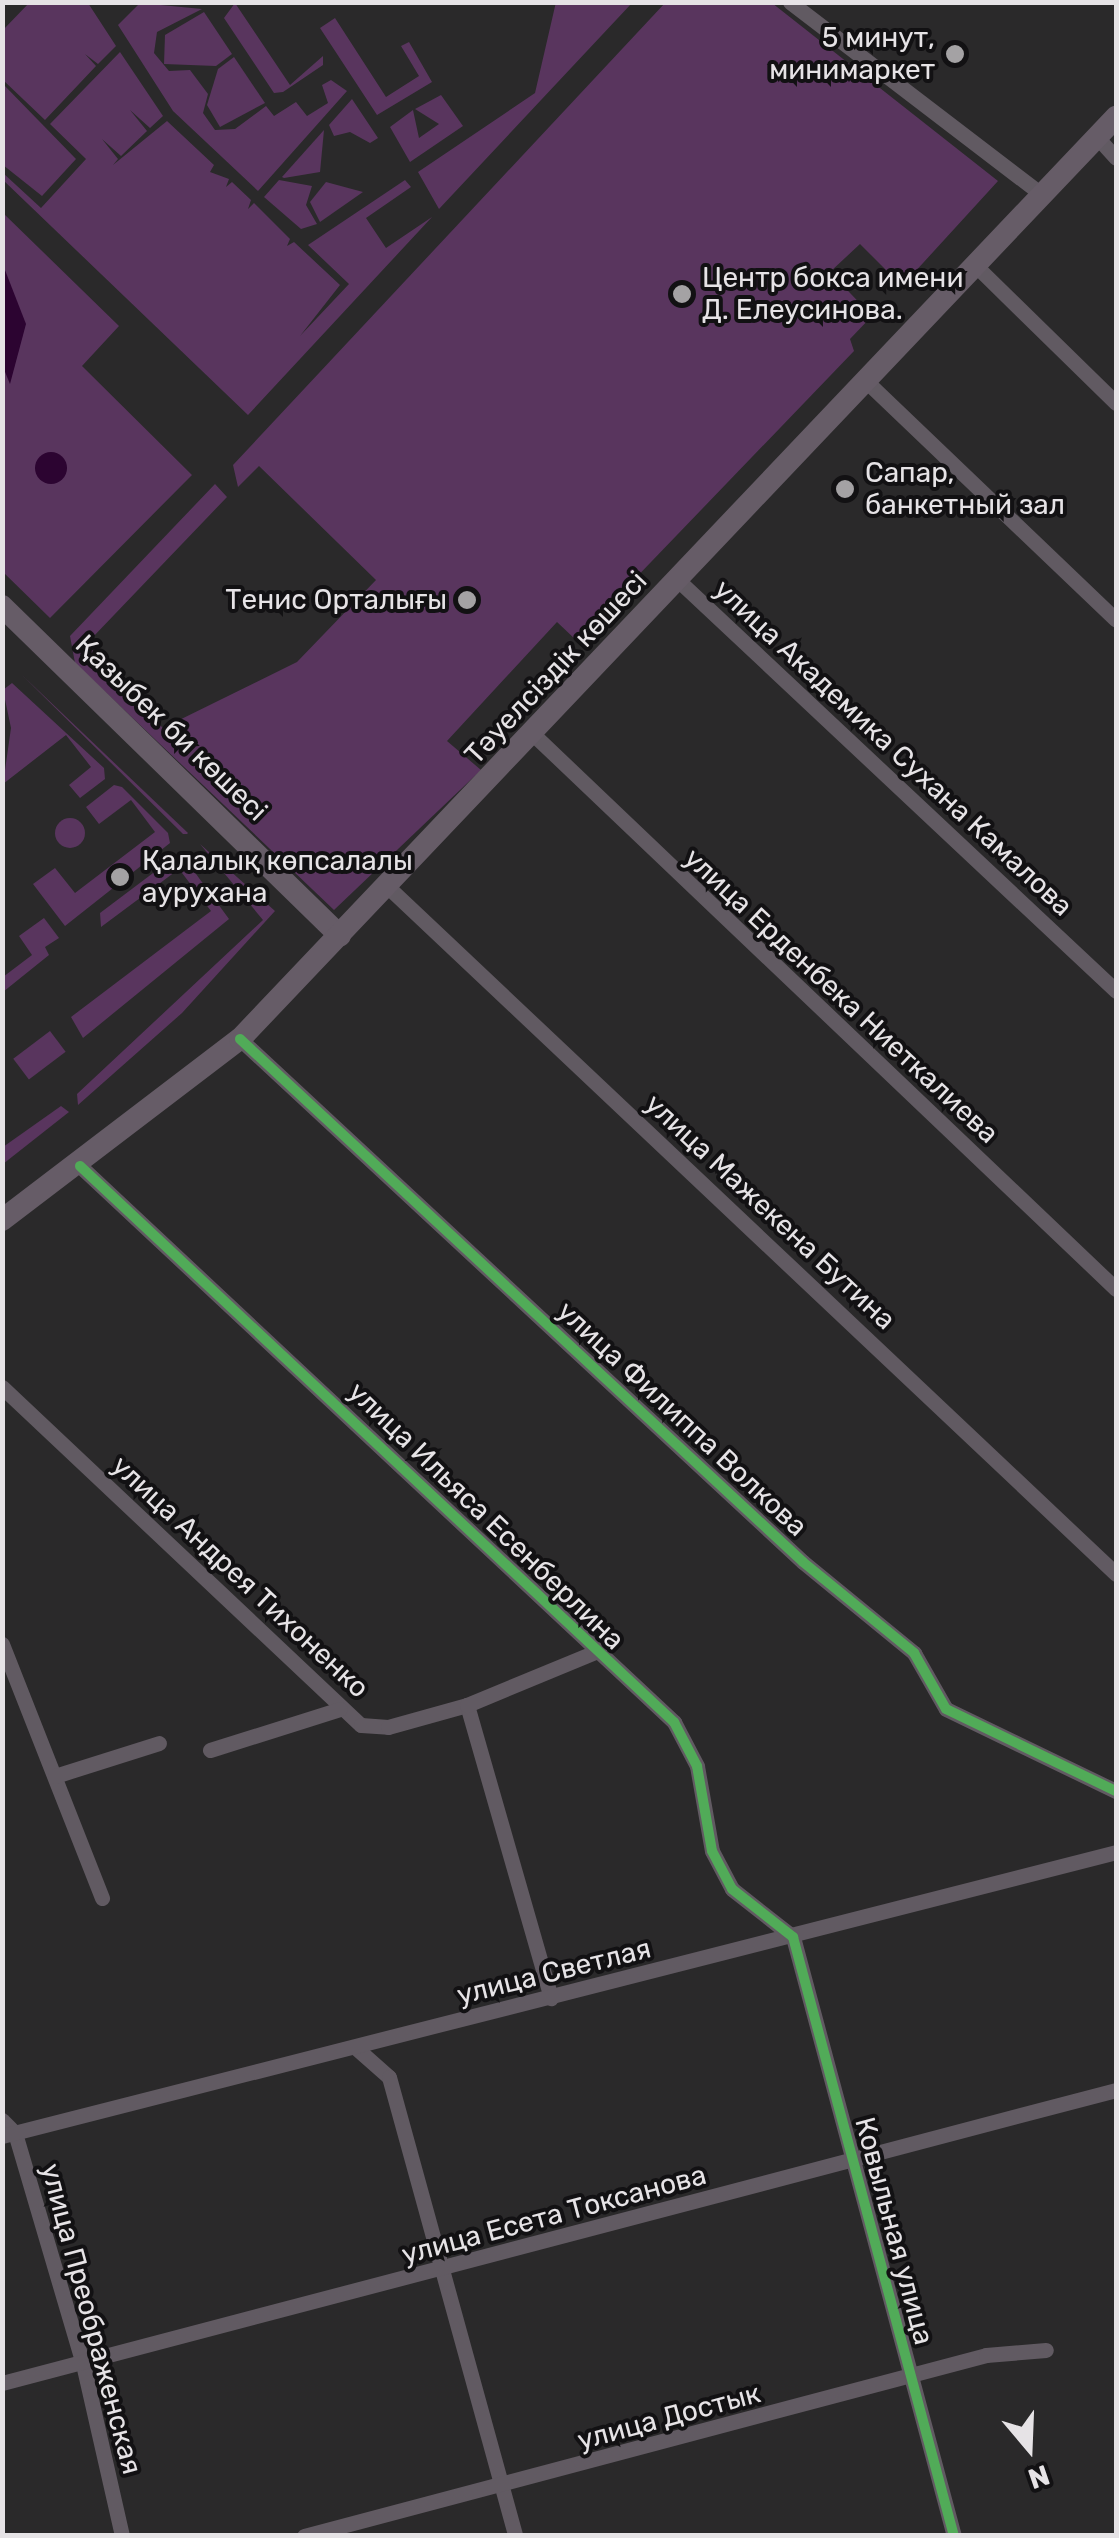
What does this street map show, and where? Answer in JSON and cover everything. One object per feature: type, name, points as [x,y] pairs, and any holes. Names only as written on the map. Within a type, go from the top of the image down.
[{"type":"main road","name":"Тәуелсіздік көшесі","points":[[2,1220],[80,1166],[240,1039],[535,736],[1116,117]]},
{"type":"main road","name":"Қазыбек би көшесі","points":[[2,606],[340,936]]},
{"type":"street","points":[[790,2],[1042,196]]},
{"type":"street","points":[[1097,137],[1116,158]]},
{"type":"street","points":[[976,266],[1116,403]]},
{"type":"street","points":[[867,382],[1116,620]]},
{"type":"street","name":"улица Академика Сухана Камалова","points":[[680,582],[1116,991]]},
{"type":"street","name":"улица Ерденбека Ниеткалиева","points":[[535,736],[1116,1289]]},
{"type":"street","name":"улица Мажекена Бутина","points":[[388,888],[1116,1574]]},
{"type":"street","name":"улица Филиппа Волкова","points":[[240,1039],[803,1562],[914,1652],[946,1708],[1116,1791]]},
{"type":"street","name":"улица Ильяса Есенберлина","points":[[80,1166],[674,1722],[697,1766],[712,1851],[732,1889],[793,1938]]},
{"type":"street","name":"улица Андрея Тихоненко","points":[[2,1387],[340,1709],[362,1725],[388,1727],[468,1704],[595,1652]]},
{"type":"street","points":[[2,1644],[102,1898]]},
{"type":"street","points":[[468,1704],[551,1998]]},
{"type":"street","points":[[210,1750],[340,1709]]},
{"type":"street","points":[[55,1776],[160,1743]]},
{"type":"street","name":"улица Светлая","points":[[9,2135],[793,1938],[1116,1852]]},
{"type":"street","name":"Ковыльная улица","points":[[793,1938],[954,2536]]},
{"type":"street","points":[[355,2047],[389,2077],[447,2268],[515,2536]]},
{"type":"street","name":"улица Есета Токсанова","points":[[2,2383],[1116,2090]]},
{"type":"street","name":"улица Преображенская","points":[[2,2120],[83,2364],[122,2536]]},
{"type":"street","name":"улица Достык","points":[[304,2536],[912,2380],[986,2355],[1046,2350]]},
{"type":"shaded area","points":[[556,2],[632,3],[439,209],[418,172],[535,93]]},
{"type":"shaded area","points":[[29,3],[88,3],[116,46],[98,64],[85,54],[96,66],[45,120],[3,80],[3,30]]},
{"type":"shaded area","points":[[140,3],[202,9],[157,32],[154,53],[169,71],[190,70],[208,94],[203,113],[215,130],[235,129],[266,106],[274,116],[296,102],[307,116],[328,103],[322,85],[331,80],[347,91],[258,191],[173,111],[118,25]]},
{"type":"shaded area","points":[[235,3],[290,85],[323,56],[323,65],[283,92],[274,93],[224,18]]},
{"type":"shaded area","points":[[665,3],[772,3],[998,181],[902,286],[860,244],[830,272],[872,316],[850,339],[854,351],[576,640],[557,622],[447,741],[481,770],[334,910],[75,663],[70,636],[215,484],[227,497],[92,638],[93,661],[163,728],[297,662],[376,580],[259,466],[238,487],[233,465]]},
{"type":"shaded area","points":[[204,12],[232,54],[216,66],[164,64],[165,35]]},
{"type":"shaded area","points":[[335,18],[386,97],[419,76],[401,46],[409,42],[432,82],[377,115],[320,28]]},
{"type":"shaded area","points":[[120,52],[163,116],[150,128],[130,110],[147,131],[121,156],[102,139],[118,159],[113,165],[167,121],[214,165],[210,172],[229,179],[226,187],[232,182],[251,200],[248,209],[254,203],[290,239],[287,246],[294,242],[340,285],[300,336],[349,284],[308,245],[405,180],[411,187],[366,218],[386,248],[432,217],[248,415],[3,180],[3,173],[41,208],[86,159],[50,124]]},
{"type":"shaded area","points":[[234,57],[265,103],[220,127],[207,105],[218,69]]},
{"type":"shaded area","points":[[3,84],[76,159],[42,196],[3,165]]},
{"type":"shaded area","points":[[441,95],[463,126],[410,162],[390,127],[413,110],[419,138],[439,124],[415,109]]},
{"type":"shaded area","points":[[352,99],[378,138],[370,143],[350,132],[334,136],[329,125]]},
{"type":"shaded area","points":[[324,130],[320,172],[282,177]]},
{"type":"shaded area","points":[[279,180],[312,186],[306,205],[317,224],[301,229],[264,197]]},
{"type":"shaded area","points":[[326,182],[363,192],[320,222],[310,202]]},
{"type":"shaded area","points":[[2,212],[119,326],[82,366],[192,475],[50,618],[3,572]]},
{"type":"shaded area","points":[[3,265],[26,324],[10,384],[3,367]]},
{"type":"shaded area","points":[[51,452],[62,457],[67,468],[62,479],[51,484],[40,479],[35,468],[40,457]]},
{"type":"shaded area","points":[[22,675],[188,833],[183,834]]},
{"type":"shaded area","points":[[12,683],[104,768],[105,779],[80,798],[69,785],[91,767],[66,735],[3,784],[11,728],[3,690]]},
{"type":"shaded area","points":[[114,785],[122,787],[168,833],[170,843],[65,926],[33,884],[55,868],[75,893],[155,832],[131,800],[99,824],[86,807]]},
{"type":"shaded area","points":[[70,818],[84,827],[85,833],[76,847],[70,848],[56,839],[55,833],[64,819]]},
{"type":"shaded area","points":[[200,844],[275,911],[182,1013],[78,1105],[77,1094],[263,920]]},
{"type":"shaded area","points":[[173,858],[188,863],[229,919],[83,1038],[71,1017],[211,911],[179,869],[101,927],[100,913]]},
{"type":"shaded area","points":[[44,918],[59,938],[45,947],[49,955],[3,992],[3,977],[32,955],[19,936]]},
{"type":"shaded area","points":[[50,1031],[66,1052],[29,1079],[13,1059]]},
{"type":"shaded area","points":[[61,1106],[69,1112],[3,1164],[3,1147]]},
{"type":"cycle path","points":[[240,1039],[803,1562],[914,1653],[946,1709],[1116,1791]]},
{"type":"cycle path","points":[[80,1166],[674,1722],[697,1766],[712,1851],[732,1889],[793,1937],[954,2536]]},
{"type":"place","name":"5 минут, минимаркет","points":[[955,54]]},
{"type":"place","name":"Центр бокса имени Д. Елеусинова.","points":[[682,294]]},
{"type":"place","name":"Сапар, банкетный зал","points":[[845,489]]},
{"type":"place","name":"Тенис Орталығы","points":[[467,600]]},
{"type":"place","name":"Қалалық көпсалалы аурухана","points":[[120,877]]}]
